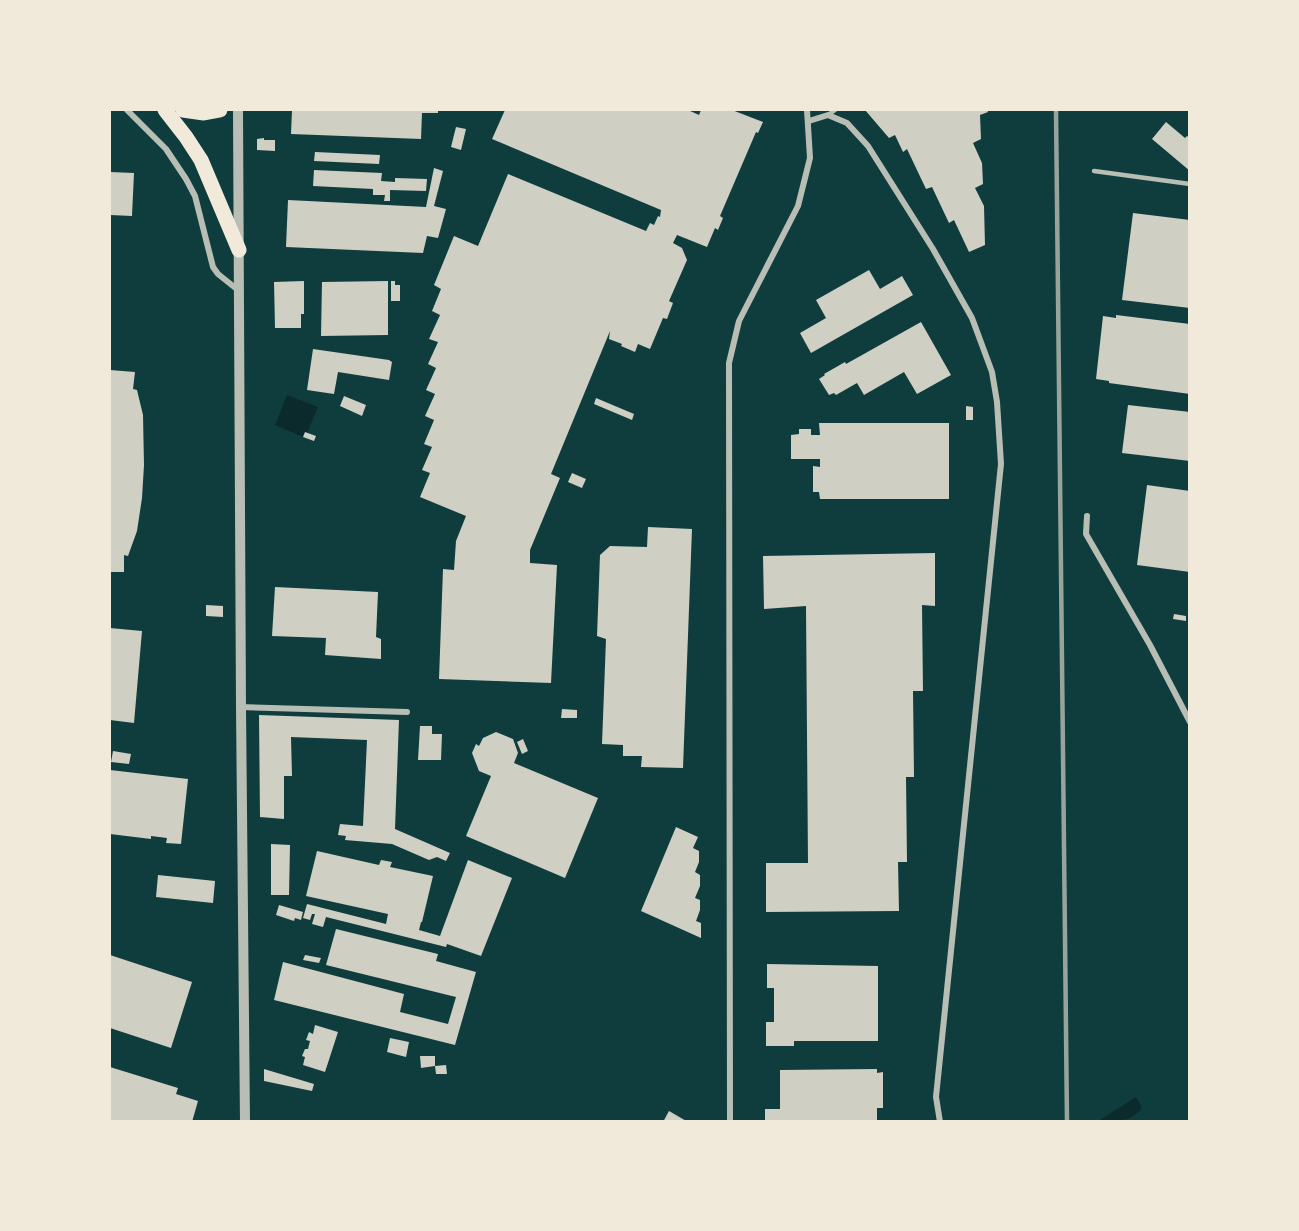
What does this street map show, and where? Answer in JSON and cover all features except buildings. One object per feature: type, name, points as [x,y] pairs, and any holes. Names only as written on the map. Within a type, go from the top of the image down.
[{"type":"highway","points":[[165,110],[201,160],[238,250]]},
{"type":"highway","points":[[183,110],[204,113],[220,110]]},
{"type":"street","points":[[128,110],[166,149],[186,179],[198,205],[213,267],[239,291]]},
{"type":"street","points":[[238,110],[245,1122]]},
{"type":"street","points":[[730,1122],[729,363],[739,321],[798,206],[810,158],[807,110]]},
{"type":"street","points":[[808,121],[828,115],[847,123],[868,146],[933,249],[972,318],[992,372],[997,402],[1000,464],[936,1097],[940,1122]]},
{"type":"street","points":[[1087,516],[1086,534],[1150,645],[1190,722]]},
{"type":"street","points":[[241,707],[407,712]]},
{"type":"lane","points":[[828,115],[835,110]]},
{"type":"lane","points":[[1094,171],[1190,184]]},
{"type":"water","points":[[287,395],[318,407],[303,437],[275,425]]},
{"type":"water","points":[[1136,1097],[1142,1107],[1134,1116],[1117,1121],[1098,1121]]},
{"type":"railway","points":[[1056,110],[1067,1122]]}]
